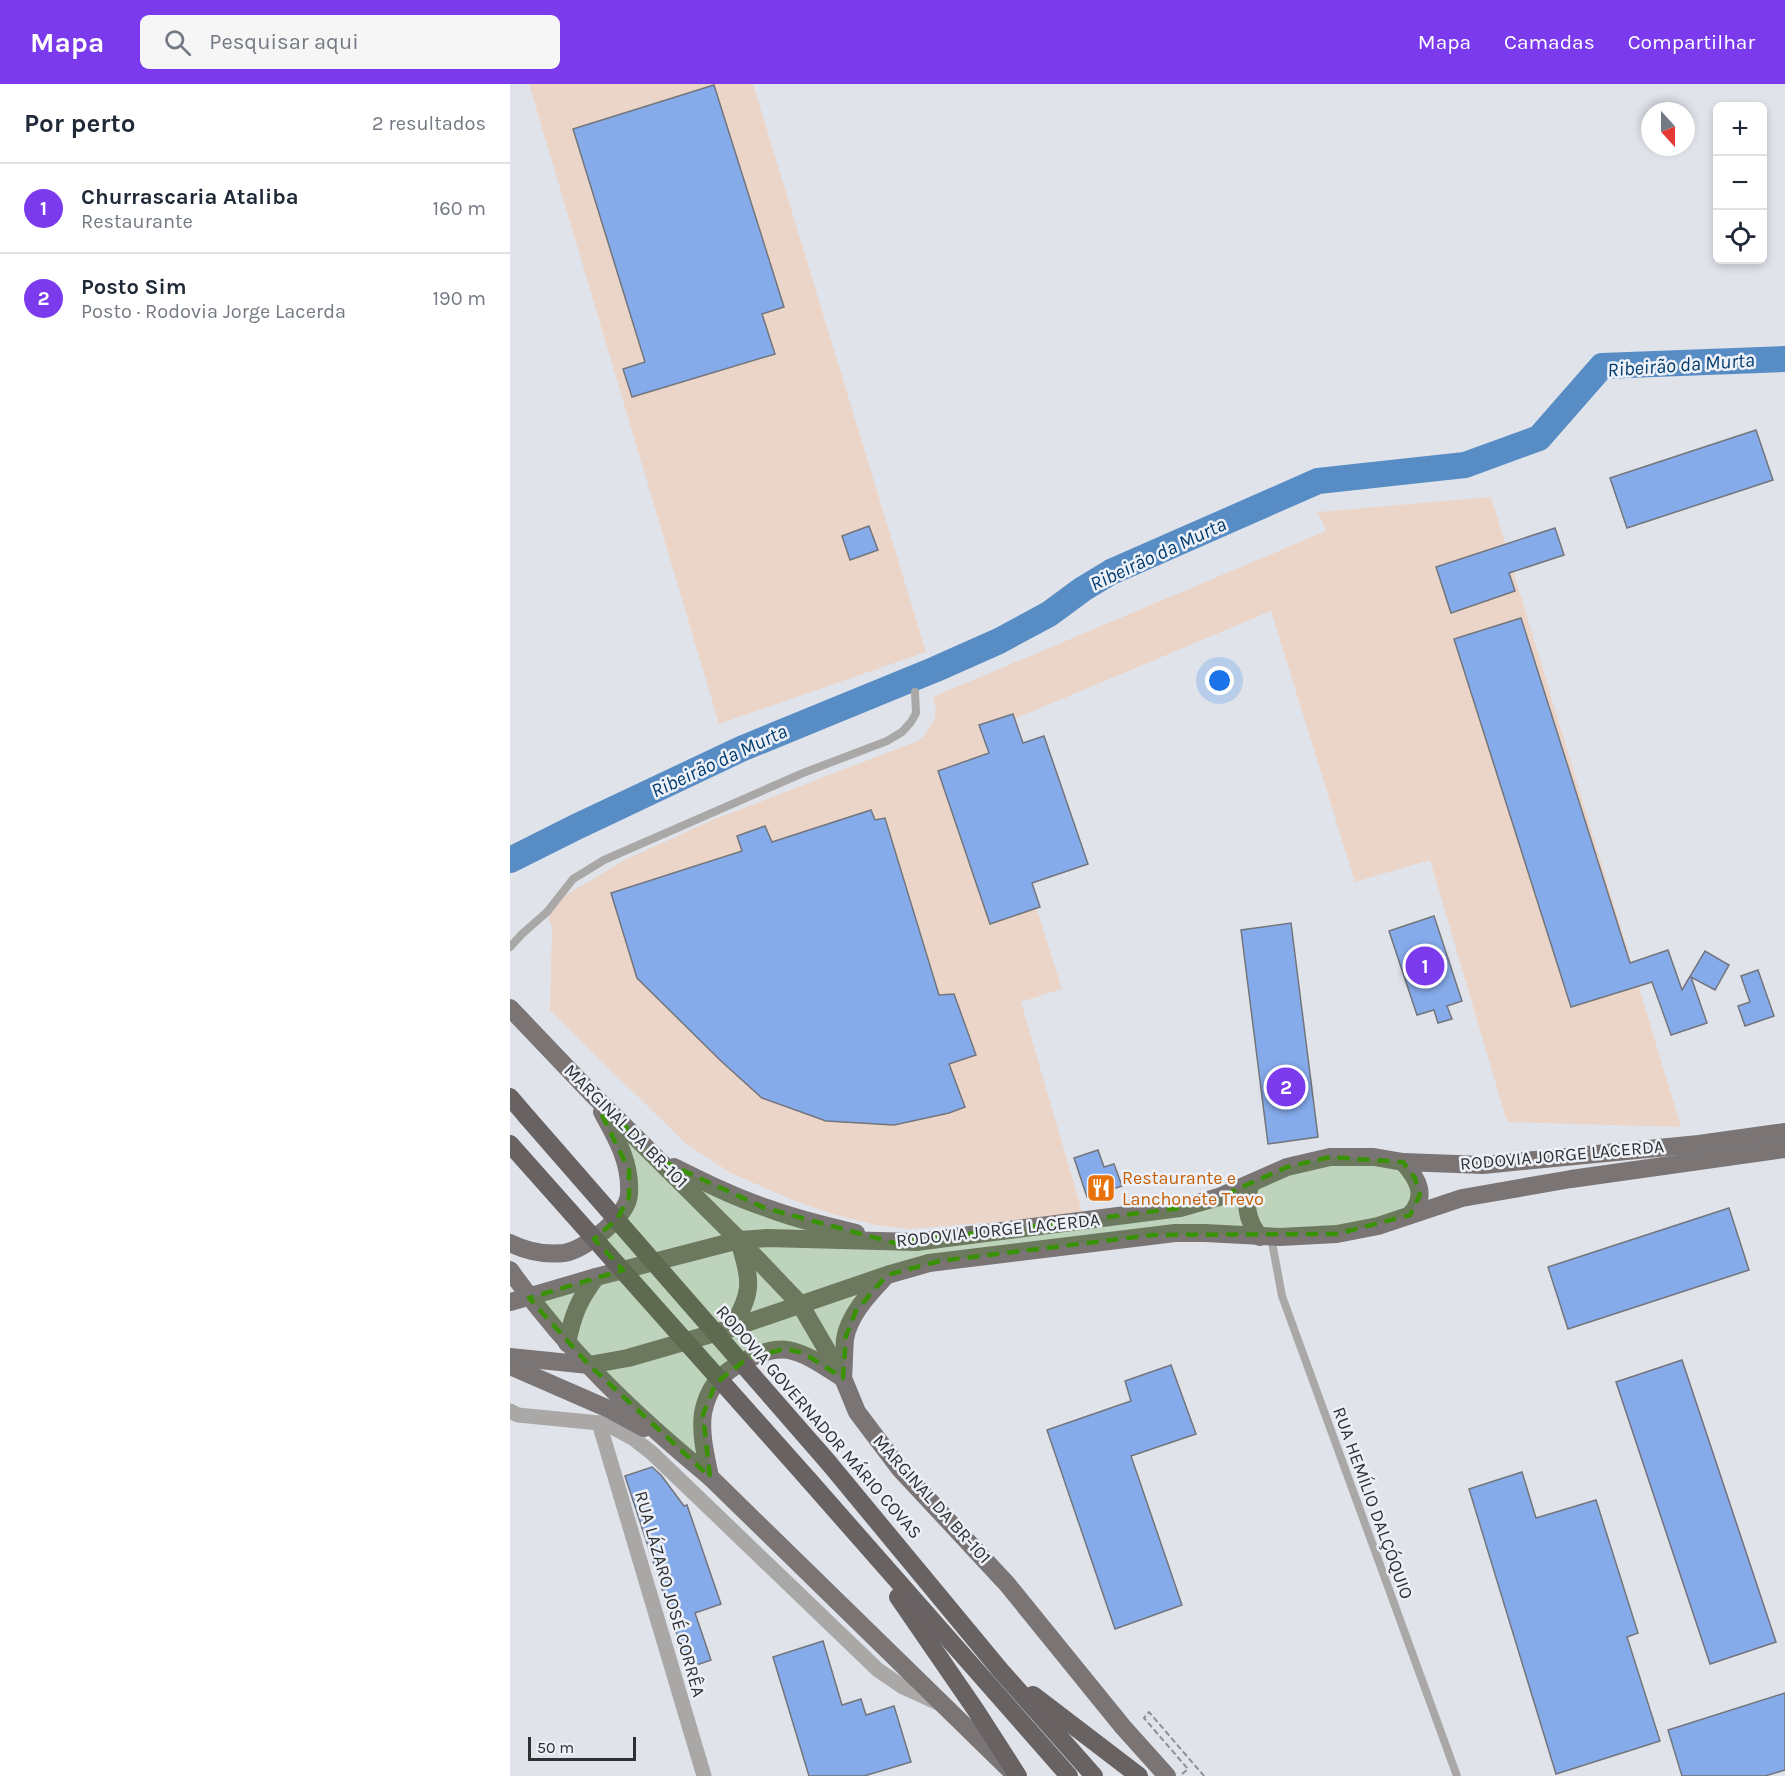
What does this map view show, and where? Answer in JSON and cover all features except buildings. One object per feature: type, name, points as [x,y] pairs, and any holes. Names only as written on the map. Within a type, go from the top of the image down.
[{"type":"highway","name":"RODOVIA GOVERNADOR MÁRIO COVAS","points":[[510,1097],[828,1462],[1001,1671],[1094,1776]]},
{"type":"highway","points":[[510,1144],[1069,1776]]},
{"type":"highway","points":[[851,1528],[975,1708],[1017,1776]]},
{"type":"highway","points":[[1001,1671],[1139,1776]]},
{"type":"main road","name":"MARGINAL DA BR-101","points":[[510,1008],[591,1093],[739,1239],[800,1304],[843,1378],[857,1412],[900,1469],[1007,1584],[1108,1709],[1167,1776]]},
{"type":"main road","points":[[510,1243],[538,1253],[566,1253],[592,1240],[617,1219],[629,1197],[628,1170],[621,1146],[591,1093]]},
{"type":"main road","name":"RODOVIA JORGE LACERDA","points":[[510,1302],[739,1239],[895,1243],[1180,1208],[1219,1197],[1287,1167],[1330,1157],[1374,1157],[1403,1162],[1483,1166],[1699,1144],[1785,1132]]},
{"type":"main road","name":"RODOVIA JORGE LACERDA","points":[[510,1357],[589,1365],[628,1358],[732,1328],[887,1275],[940,1261],[1153,1235],[1205,1233],[1266,1237],[1337,1234],[1366,1229],[1474,1196],[1571,1179],[1785,1149]]},
{"type":"main road","points":[[660,1160],[765,1208],[811,1223],[895,1243]]},
{"type":"main road","points":[[1403,1162],[1412,1172],[1419,1188],[1419,1202],[1410,1215]]},
{"type":"main road","points":[[1251,1183],[1246,1202],[1247,1211],[1250,1221],[1266,1237]]},
{"type":"main road","points":[[732,1328],[749,1291],[748,1269],[739,1239]]},
{"type":"main road","points":[[510,1270],[529,1298],[589,1365],[666,1441],[710,1477],[1017,1776]]},
{"type":"main road","points":[[710,1477],[702,1434],[703,1414],[716,1383],[748,1358],[768,1351],[785,1349],[803,1353],[843,1378],[846,1336],[856,1311],[869,1293],[887,1275]]},
{"type":"main road","points":[[567,1343],[574,1315],[583,1295],[596,1277]]},
{"type":"main road","points":[[510,1366],[611,1410],[666,1441]]},
{"type":"street","points":[[510,1412],[519,1415],[599,1423],[634,1439],[652,1453],[878,1670],[903,1688],[942,1705]]},
{"type":"street","name":"RUA LÁZARO JOSÉ CORRÊA","points":[[599,1423],[704,1776]]},
{"type":"lane","points":[[510,947],[547,912],[573,879],[604,860],[792,778],[887,741],[902,732],[916,713],[915,692]]},
{"type":"lane","name":"RUA HEMÍLIO DALÇÓQUIO","points":[[1266,1237],[1282,1296],[1457,1776]]},
{"type":"path","points":[[1180,1776],[1188,1769],[1144,1718],[1149,1712],[1204,1776]]},
{"type":"highlighted area","points":[[591,1093],[660,1160],[765,1208],[895,1243],[1180,1208],[1219,1197],[1287,1167],[1330,1157],[1403,1162],[1415,1178],[1420,1195],[1410,1215],[1337,1234],[1153,1235],[940,1261],[887,1275],[856,1311],[846,1336],[843,1378],[803,1353],[785,1349],[748,1358],[716,1383],[703,1414],[710,1477],[589,1365],[529,1298],[623,1270],[594,1239],[617,1219],[629,1197],[629,1170]]},
{"type":"shaded area","points":[[529,84],[753,84],[926,652],[719,724]]},
{"type":"shaded area","points":[[1491,497],[1681,1127],[1507,1122],[1430,860],[1355,882],[1271,611],[981,733],[1062,989],[1021,1002],[1083,1215],[909,1229],[876,1225],[833,1214],[790,1199],[731,1173],[686,1144],[550,1010],[552,929],[546,907],[623,861],[710,821],[915,742],[923,737],[934,721],[936,709],[933,697],[1326,531],[1318,512]]},
{"type":"waterway","name":"Ribeirão da Murta","points":[[510,860],[741,749],[999,641],[1049,614],[1111,572],[1318,481],[1465,465],[1539,438],[1602,366],[1785,359]]},
{"type":"place","name":"Churrascaria Ataliba","points":[[1425,966]]},
{"type":"place","name":"Posto Sim","points":[[1286,1087]]},
{"type":"place","name":"Restaurante e Lanchonete Trevo","points":[[1101,1188]]}]
